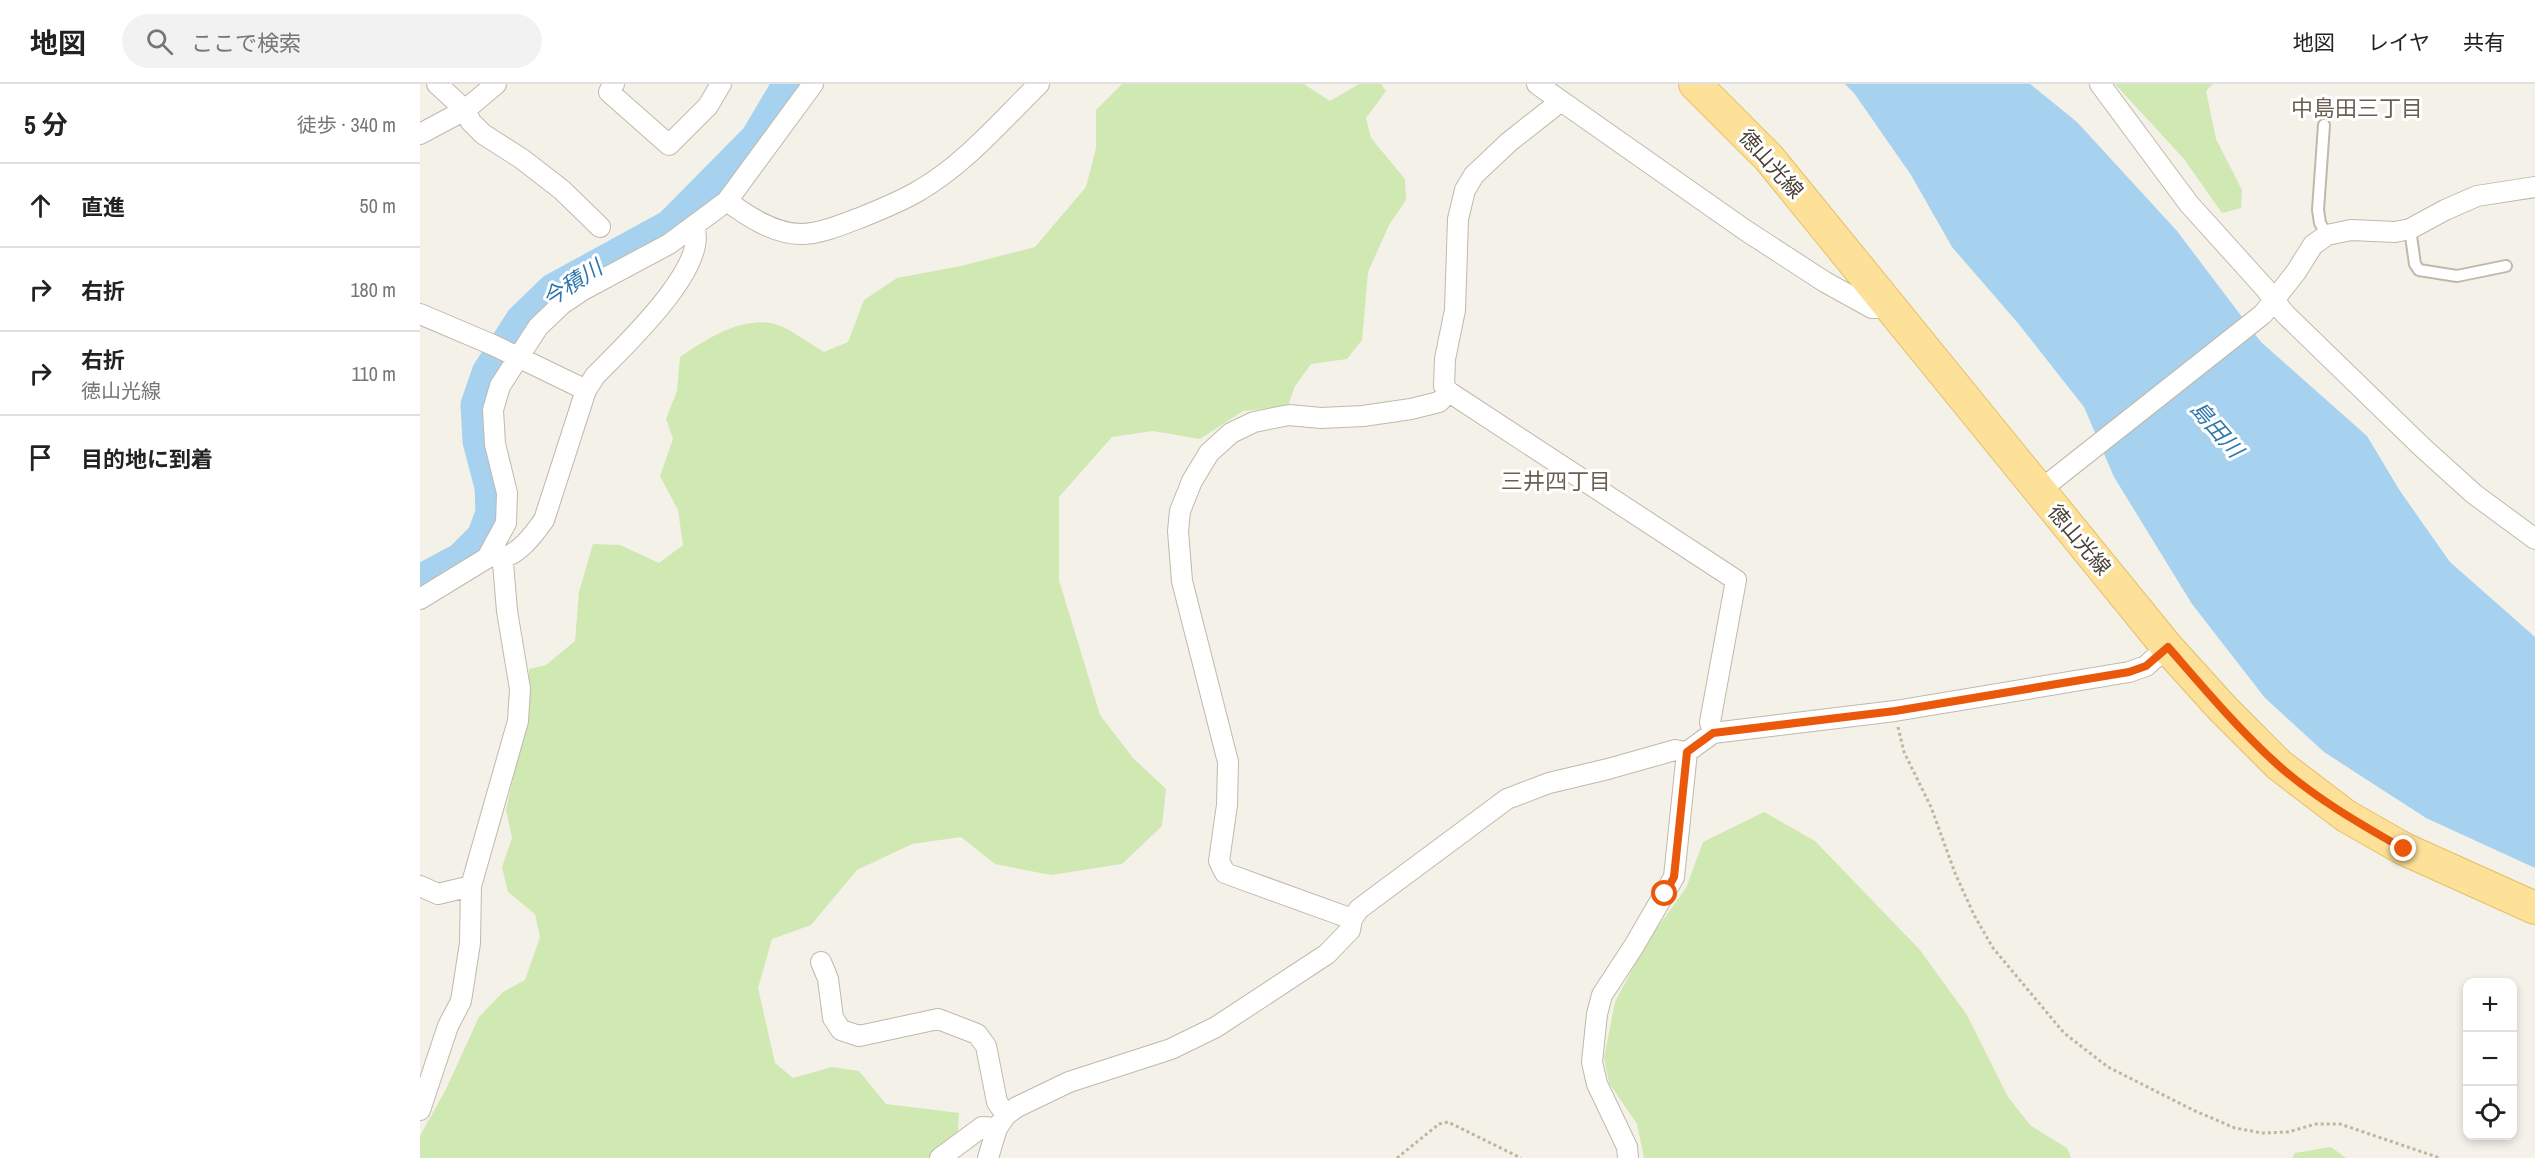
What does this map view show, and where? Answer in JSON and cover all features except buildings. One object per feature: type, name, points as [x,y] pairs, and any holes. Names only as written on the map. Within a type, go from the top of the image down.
[{"type":"main road","name":"徳山光線","points":[[1695,84],[1769,158],[2168,647],[2223,709],[2279,765],[2346,816],[2404,849],[2535,908]]},
{"type":"street","points":[[437,84],[465,110],[471,122],[483,134],[538,171],[600,227]]},
{"type":"street","points":[[420,134],[465,110],[496,84]]},
{"type":"street","points":[[606,87],[669,145],[708,106],[721,84]]},
{"type":"street","points":[[420,1110],[448,1026],[461,1001],[470,943],[471,886],[518,721],[520,689],[496,554],[506,523],[507,493],[495,444],[493,410],[500,386],[538,327],[562,304],[669,244],[727,201],[813,84]]},
{"type":"street","points":[[727,201],[748,216],[780,231],[801,234],[844,224],[892,206],[945,173],[1039,84]]},
{"type":"street","points":[[1537,84],[1745,230],[1825,282],[1872,308],[1893,308]]},
{"type":"street","points":[[2100,84],[2269,307],[2285,314],[2422,447],[2474,494],[2535,539]]},
{"type":"street","points":[[1562,100],[1482,166],[1465,190],[1458,219],[1455,310],[1445,359],[1444,386],[1449,392],[1737,580],[1710,722],[1713,733]]},
{"type":"street","points":[[2039,491],[2269,307],[2313,245],[2326,235],[2351,230],[2395,232],[2410,229],[2477,196],[2535,187]]},
{"type":"street","points":[[420,599],[487,558],[496,554],[508,557],[535,533],[544,520],[586,390],[595,376],[669,297],[693,254],[696,233],[694,227]]},
{"type":"street","points":[[420,314],[586,390]]},
{"type":"street","points":[[1352,919],[1225,873],[1219,861],[1227,805],[1228,762],[1182,581],[1178,531],[1180,511],[1192,481],[1209,453],[1231,433],[1254,422],[1289,415],[1321,418],[1363,416],[1411,409],[1439,402],[1449,392]]},
{"type":"street","points":[[988,1158],[1001,1122],[1017,1107],[1069,1082],[1171,1049],[1216,1026],[1327,954],[1350,930],[1352,919],[1359,909],[1507,799],[1549,783],[1674,750],[1687,752],[1713,733],[1895,711],[2129,672],[2146,666],[2168,647]]},
{"type":"street","points":[[1628,1158],[1624,1137],[1597,1084],[1592,1062],[1597,1014],[1602,995],[1674,877],[1687,752]]},
{"type":"street","points":[[420,886],[438,894],[447,894],[471,886]]},
{"type":"street","points":[[821,962],[828,979],[833,1018],[841,1030],[859,1036],[938,1019],[977,1034],[986,1046],[1001,1122]]},
{"type":"street","points":[[940,1158],[982,1126],[1001,1122]]},
{"type":"lane","points":[[2324,125],[2318,210],[2320,223],[2326,235]]},
{"type":"lane","points":[[2410,229],[2415,264],[2420,270],[2457,276],[2506,266]]},
{"type":"path","points":[[1895,711],[1904,752],[1931,807],[1955,873],[1974,915],[1993,948],[2064,1033],[2108,1067],[2193,1110],[2235,1128],[2262,1133],[2288,1132],[2316,1124],[2340,1124],[2440,1158]]},
{"type":"path","points":[[1396,1158],[1439,1124],[1448,1122],[1521,1158]]},
{"type":"green space","points":[[1122,84],[1304,84],[1330,101],[1359,84],[1381,84],[1386,91],[1366,118],[1371,138],[1405,179],[1406,200],[1389,225],[1368,272],[1362,340],[1347,359],[1311,364],[1295,386],[1288,406],[1243,411],[1200,439],[1153,431],[1112,437],[1059,497],[1059,580],[1100,715],[1133,758],[1166,789],[1162,826],[1122,864],[1051,875],[995,864],[961,837],[912,844],[857,870],[811,925],[772,939],[758,988],[775,1063],[793,1078],[832,1067],[859,1071],[886,1104],[959,1113],[956,1158],[420,1158],[420,1136],[446,1089],[479,1017],[503,992],[525,980],[540,937],[535,914],[508,892],[502,867],[512,838],[506,810],[529,704],[529,669],[546,665],[575,641],[579,592],[593,544],[620,545],[659,563],[683,545],[678,510],[660,476],[673,439],[666,419],[677,391],[680,357],[729,329],[757,322],[783,327],[824,352],[848,342],[864,300],[897,278],[961,266],[1035,247],[1086,187],[1096,148],[1096,110]]},
{"type":"green space","points":[[2115,84],[2213,84],[2206,91],[2216,139],[2242,190],[2241,208],[2222,213],[2184,159]]},
{"type":"green space","points":[[1764,812],[1815,841],[1920,950],[1967,1015],[2008,1097],[2031,1126],[2067,1148],[2071,1158],[1644,1158],[1637,1124],[1609,1083],[1604,1058],[1615,1002],[1646,943],[1686,888],[1703,842]]},
{"type":"green space","points":[[2331,1147],[2346,1158],[2292,1158],[2295,1153]]},
{"type":"water","name":"島田川","points":[[1845,84],[2030,84],[2077,122],[2177,231],[2261,342],[2367,436],[2400,491],[2450,562],[2535,637],[2535,868],[2426,818],[2324,752],[2265,698],[2192,604],[2114,477],[2084,407],[2017,322],[1952,247],[1911,175],[1854,93]]},
{"type":"waterway","name":"今積川","points":[[420,581],[461,559],[483,537],[492,513],[491,487],[479,441],[477,405],[488,373],[522,320],[553,290],[670,226],[757,138],[789,84]]},
{"type":"district","name":"中島田三丁目","points":[[2357,108]]},
{"type":"district","name":"三井四丁目","points":[[1556,481]]},
{"type":"route","points":[[1665,894],[1674,877],[1687,752],[1713,733],[1895,711],[2129,672],[2146,666],[2168,647],[2223,709],[2279,765],[2346,816],[2404,849]]}]
